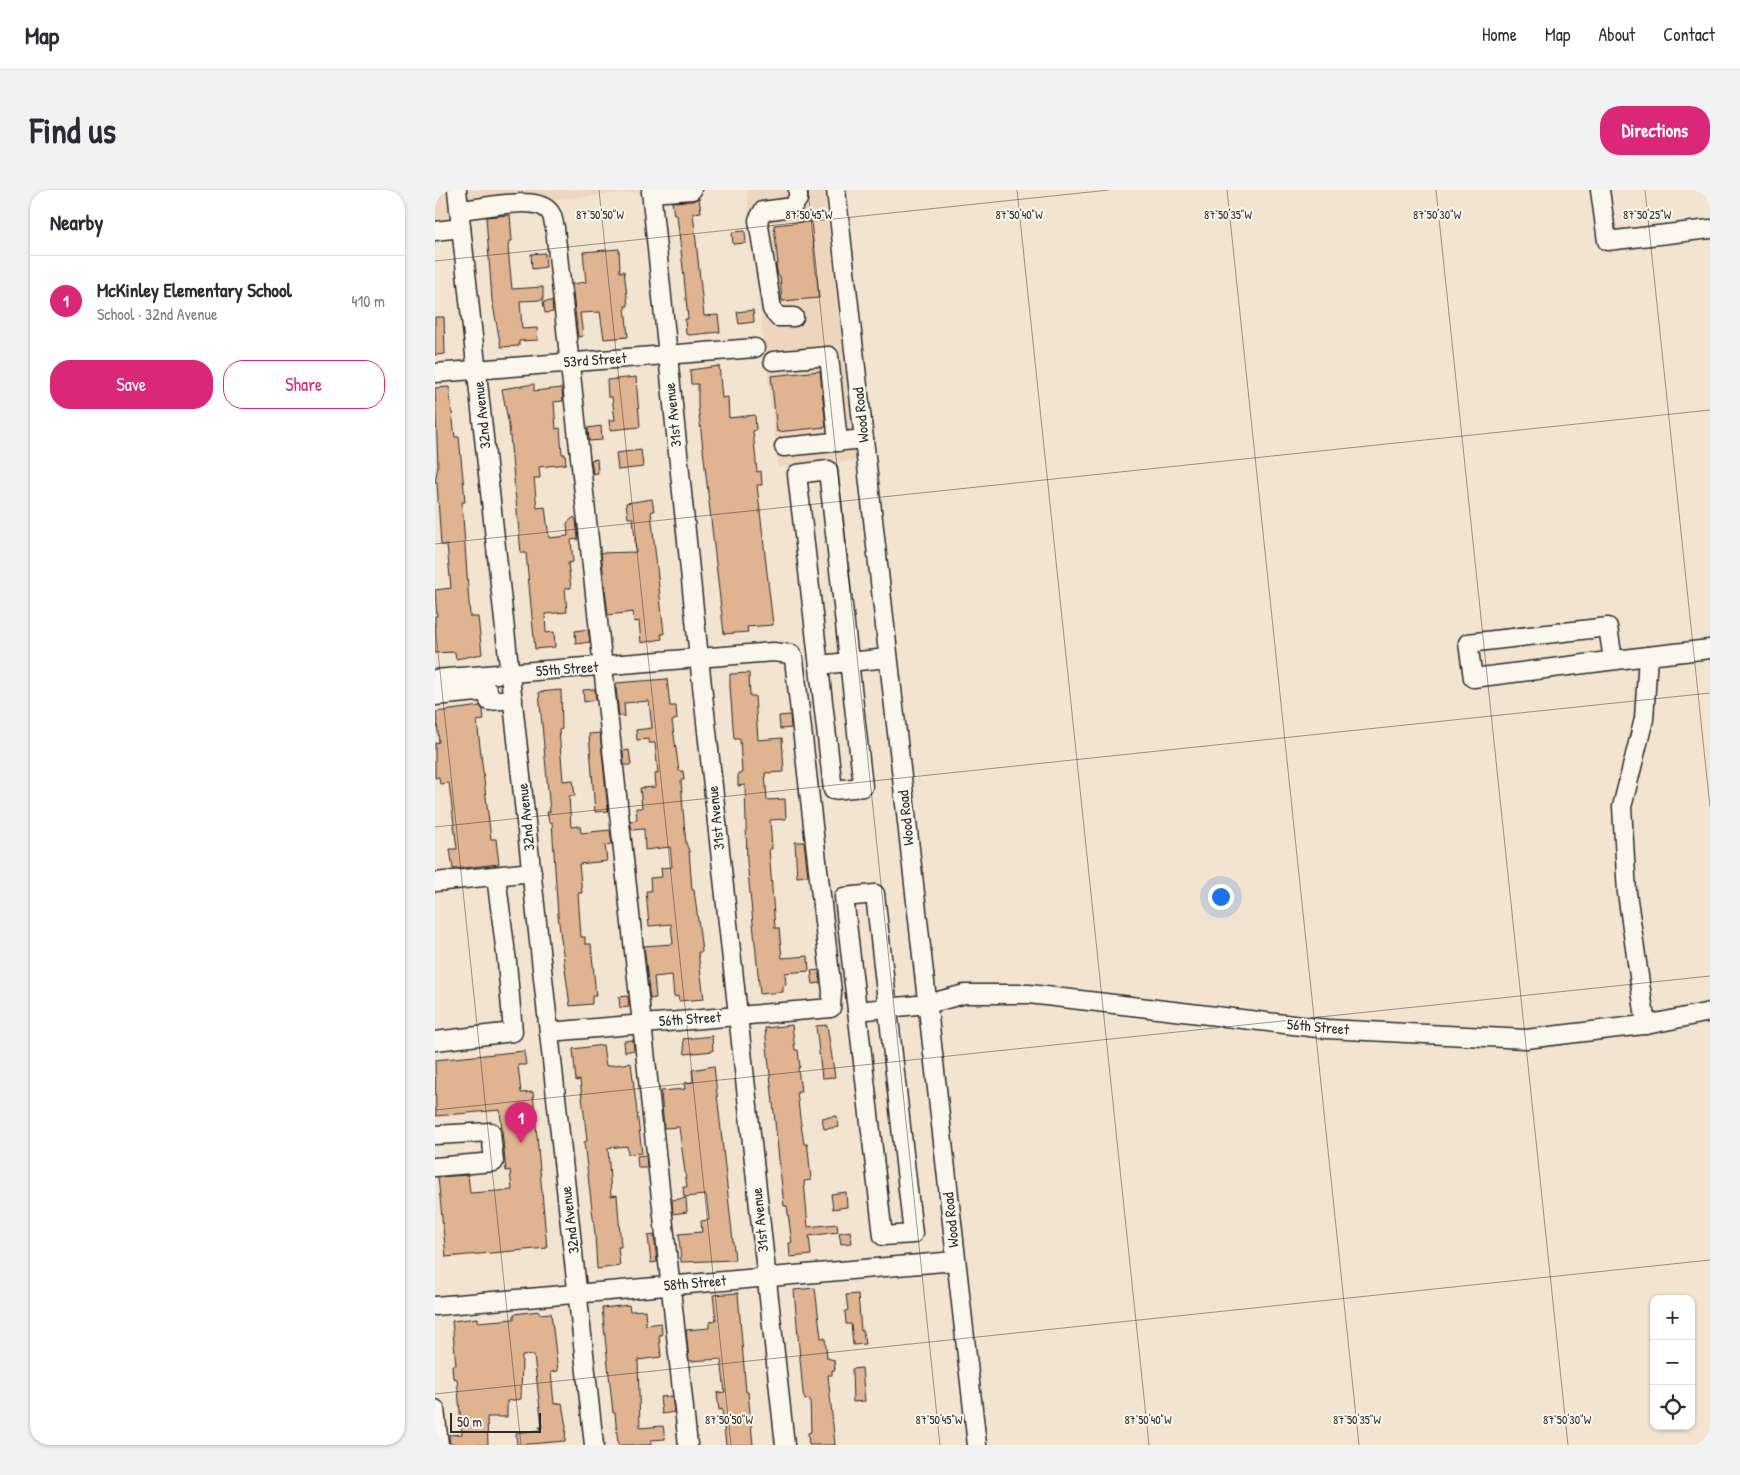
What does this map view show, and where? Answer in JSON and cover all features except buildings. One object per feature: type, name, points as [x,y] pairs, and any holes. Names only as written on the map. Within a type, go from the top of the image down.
[{"type":"street","name":"32nd Avenue","points":[[457,190],[579,1293],[594,1445]]},
{"type":"street","points":[[651,191],[692,190]]},
{"type":"street","points":[[793,316],[778,317],[771,309],[758,220],[763,211],[792,207],[798,199],[798,190]]},
{"type":"street","name":"Wood Road","points":[[836,190],[977,1445]]},
{"type":"street","points":[[1600,190],[1607,241],[1710,230]]},
{"type":"street","name":"31st Avenue","points":[[651,191],[699,658],[785,1445]]},
{"type":"street","points":[[459,210],[524,203],[546,208],[551,214],[555,228],[688,1445]]},
{"type":"street","points":[[435,231],[461,228]]},
{"type":"street","points":[[773,361],[829,356],[839,347],[853,345]]},
{"type":"street","name":"53rd Street","points":[[435,373],[755,348]]},
{"type":"street","points":[[829,356],[838,442]]},
{"type":"street","points":[[832,377],[857,374]]},
{"type":"street","points":[[783,448],[864,439]]},
{"type":"street","points":[[828,470],[863,787],[833,790],[819,665],[797,474],[828,470]]},
{"type":"street","points":[[1613,660],[1608,627],[1468,643],[1473,678],[1710,649]]},
{"type":"street","name":"55th Street","points":[[435,679],[773,652],[791,654],[794,659],[832,992],[831,1008]]},
{"type":"street","points":[[1646,1025],[1627,893],[1622,807],[1644,719],[1648,656]]},
{"type":"street","points":[[819,665],[888,658]]},
{"type":"street","points":[[435,696],[488,691],[489,701],[513,699]]},
{"type":"street","points":[[435,882],[532,872]]},
{"type":"street","points":[[435,1040],[513,1032],[507,962],[496,876]]},
{"type":"street","points":[[875,894],[886,1008],[913,1234],[883,1236],[844,897],[875,894]]},
{"type":"street","name":"56th Street","points":[[857,1011],[927,1004],[965,994],[1029,994],[1327,1028],[1526,1039],[1646,1025],[1710,1012]]},
{"type":"street","name":"56th Street","points":[[549,1032],[831,1008]]},
{"type":"street","points":[[435,1135],[491,1132],[494,1162],[435,1167]]},
{"type":"street","name":"58th Street","points":[[435,1306],[955,1261]]},
{"type":"street","points":[[435,1409],[439,1445]]},
{"type":"shaded area","points":[[435,190],[656,190],[556,199],[462,212],[435,234]]},
{"type":"shaded area","points":[[747,190],[824,190],[856,461],[778,467]]},
{"type":"place","name":"McKinley Elementary School","points":[[521,1143]]}]
